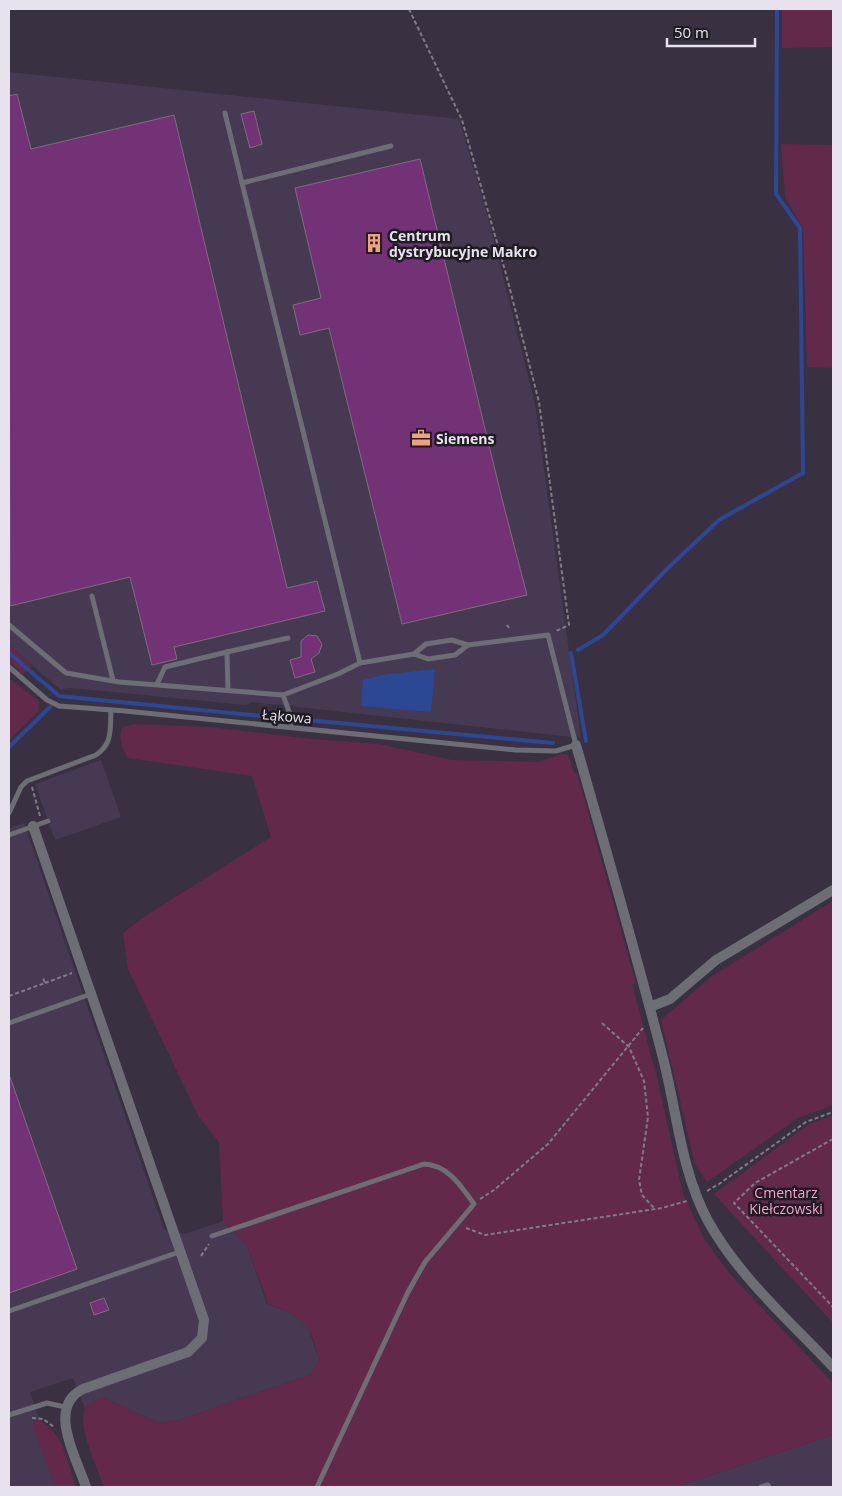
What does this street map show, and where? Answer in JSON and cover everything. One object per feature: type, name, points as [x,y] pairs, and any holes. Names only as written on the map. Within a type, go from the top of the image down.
[{"type":"street","points":[[576,745],[650,1007],[670,1084],[684,1155],[697,1196],[707,1219],[724,1247],[748,1277],[833,1367]]},
{"type":"street","points":[[36,825],[81,965],[204,1316],[204,1333],[198,1344],[188,1352],[83,1389],[72,1396],[65,1407],[66,1428],[86,1487]]},
{"type":"street","points":[[650,1007],[670,999],[716,960],[833,890]]},
{"type":"lane","points":[[225,113],[360,663]]},
{"type":"lane","points":[[242,183],[391,146]]},
{"type":"lane","points":[[92,596],[113,680]]},
{"type":"lane","points":[[9,625],[66,673],[113,680],[283,695],[338,674],[360,663],[414,654],[428,658],[455,655],[468,645]]},
{"type":"lane","points":[[414,654],[426,644],[452,640],[468,645],[548,635],[576,745]]},
{"type":"lane","points":[[157,684],[166,667],[288,638]]},
{"type":"lane","points":[[227,652],[228,690]]},
{"type":"lane","name":"Łąkowa","points":[[9,667],[47,700],[59,706],[535,751],[556,751],[576,745]]},
{"type":"lane","points":[[283,695],[291,717],[291,728]]},
{"type":"lane","points":[[9,813],[21,787],[27,781],[96,755],[105,749],[110,739],[111,710]]},
{"type":"lane","points":[[9,835],[48,820]]},
{"type":"lane","points":[[9,1023],[92,994]]},
{"type":"lane","points":[[212,1236],[424,1164],[440,1167],[448,1172],[474,1204],[425,1262],[408,1292],[317,1487]]},
{"type":"lane","points":[[9,1311],[182,1251]]},
{"type":"lane","points":[[9,1415],[47,1403],[65,1407]]},
{"type":"lane","points":[[761,1487],[768,1485],[769,1487]]},
{"type":"path","points":[[409,9],[462,120],[481,181],[539,402],[569,625],[548,635]]},
{"type":"path","points":[[507,624],[509,628]]},
{"type":"path","points":[[27,781],[32,787],[36,825]]},
{"type":"path","points":[[9,996],[76,971],[75,968],[81,965]]},
{"type":"path","points":[[43,978],[45,983]]},
{"type":"path","points":[[12,990],[13,994]]},
{"type":"path","points":[[602,1022],[629,1047],[644,1081],[648,1117],[639,1180],[642,1195],[654,1208]]},
{"type":"path","points":[[474,1204],[494,1190],[548,1144],[638,1036]]},
{"type":"path","points":[[452,1228],[468,1228],[485,1235],[677,1204],[719,1184],[806,1122],[833,1112]]},
{"type":"path","points":[[833,1139],[755,1184],[734,1203],[833,1307]]},
{"type":"path","points":[[201,1256],[211,1242],[212,1236]]},
{"type":"path","points":[[30,1417],[44,1419],[59,1433]]},
{"type":"shaded area","points":[[9,72],[459,119],[490,225],[535,404],[581,738],[252,702],[246,705],[71,688],[61,690],[9,645]]},
{"type":"shaded area","points":[[101,760],[121,817],[55,840],[35,784]]},
{"type":"shaded area","points":[[24,823],[164,1229],[185,1234],[223,1221],[247,1246],[267,1304],[289,1312],[306,1322],[319,1359],[312,1374],[179,1420],[158,1423],[103,1397],[85,1408],[73,1378],[30,1392],[63,1487],[9,1487],[9,828]]},
{"type":"shaded area","points":[[833,1435],[833,1487],[676,1487]]},
{"type":"green space","points":[[782,9],[833,9],[833,47],[782,48]]},
{"type":"green space","points":[[781,144],[833,145],[833,368],[807,367],[803,228],[785,197]]},
{"type":"green space","points":[[9,645],[33,666],[23,674],[9,662]]},
{"type":"green space","points":[[9,678],[39,701],[38,712],[9,740]]},
{"type":"green space","points":[[134,724],[210,727],[312,739],[379,744],[452,760],[538,762],[562,754],[568,755],[574,773],[577,773],[636,984],[632,984],[658,1082],[683,1194],[705,1240],[729,1273],[833,1383],[833,1435],[676,1487],[104,1487],[85,1434],[83,1423],[83,1414],[86,1407],[92,1402],[103,1397],[158,1423],[179,1420],[312,1374],[319,1359],[312,1336],[303,1322],[290,1313],[268,1304],[247,1246],[223,1221],[219,1142],[199,1117],[128,969],[123,933],[147,915],[271,837],[252,776],[128,758],[122,744],[121,732],[122,728]]},
{"type":"green space","points":[[833,901],[833,1105],[798,1118],[707,1182],[695,1164],[661,1020],[712,976]]},
{"type":"green space","name":"Cmentarz Kiełczowski","points":[[833,1115],[833,1323],[714,1194],[809,1124]]},
{"type":"green space","points":[[34,1419],[52,1429],[58,1437],[76,1487],[55,1487],[33,1427]]},
{"type":"water","points":[[435,669],[431,712],[361,706],[363,680],[382,675]]},
{"type":"building","points":[[17,94],[31,149],[174,115],[287,588],[317,581],[325,611],[174,647],[177,659],[152,665],[130,577],[10,606],[9,96]]},
{"type":"building","points":[[254,111],[262,144],[250,148],[241,114]]},
{"type":"building","points":[[420,159],[527,595],[402,624],[329,328],[300,335],[293,305],[321,298],[295,188]]},
{"type":"building","points":[[308,635],[317,636],[322,644],[319,653],[311,659],[315,672],[295,678],[290,660],[301,657],[301,641]]},
{"type":"building","points":[[9,1078],[77,1269],[9,1293]]},
{"type":"building","points":[[104,1298],[109,1310],[94,1315],[90,1303]]},
{"type":"waterway","points":[[578,650],[603,635],[669,567],[719,520],[803,473],[800,228],[776,194],[777,9]]},
{"type":"waterway","points":[[9,653],[59,696],[282,718]]},
{"type":"waterway","points":[[571,653],[586,741]]},
{"type":"waterway","points":[[9,747],[50,707]]},
{"type":"waterway","points":[[306,720],[553,743]]},
{"type":"place","name":"Centrum dystrybucyjne Makro","points":[[374,243]]},
{"type":"place","name":"Siemens","points":[[421,438]]}]
